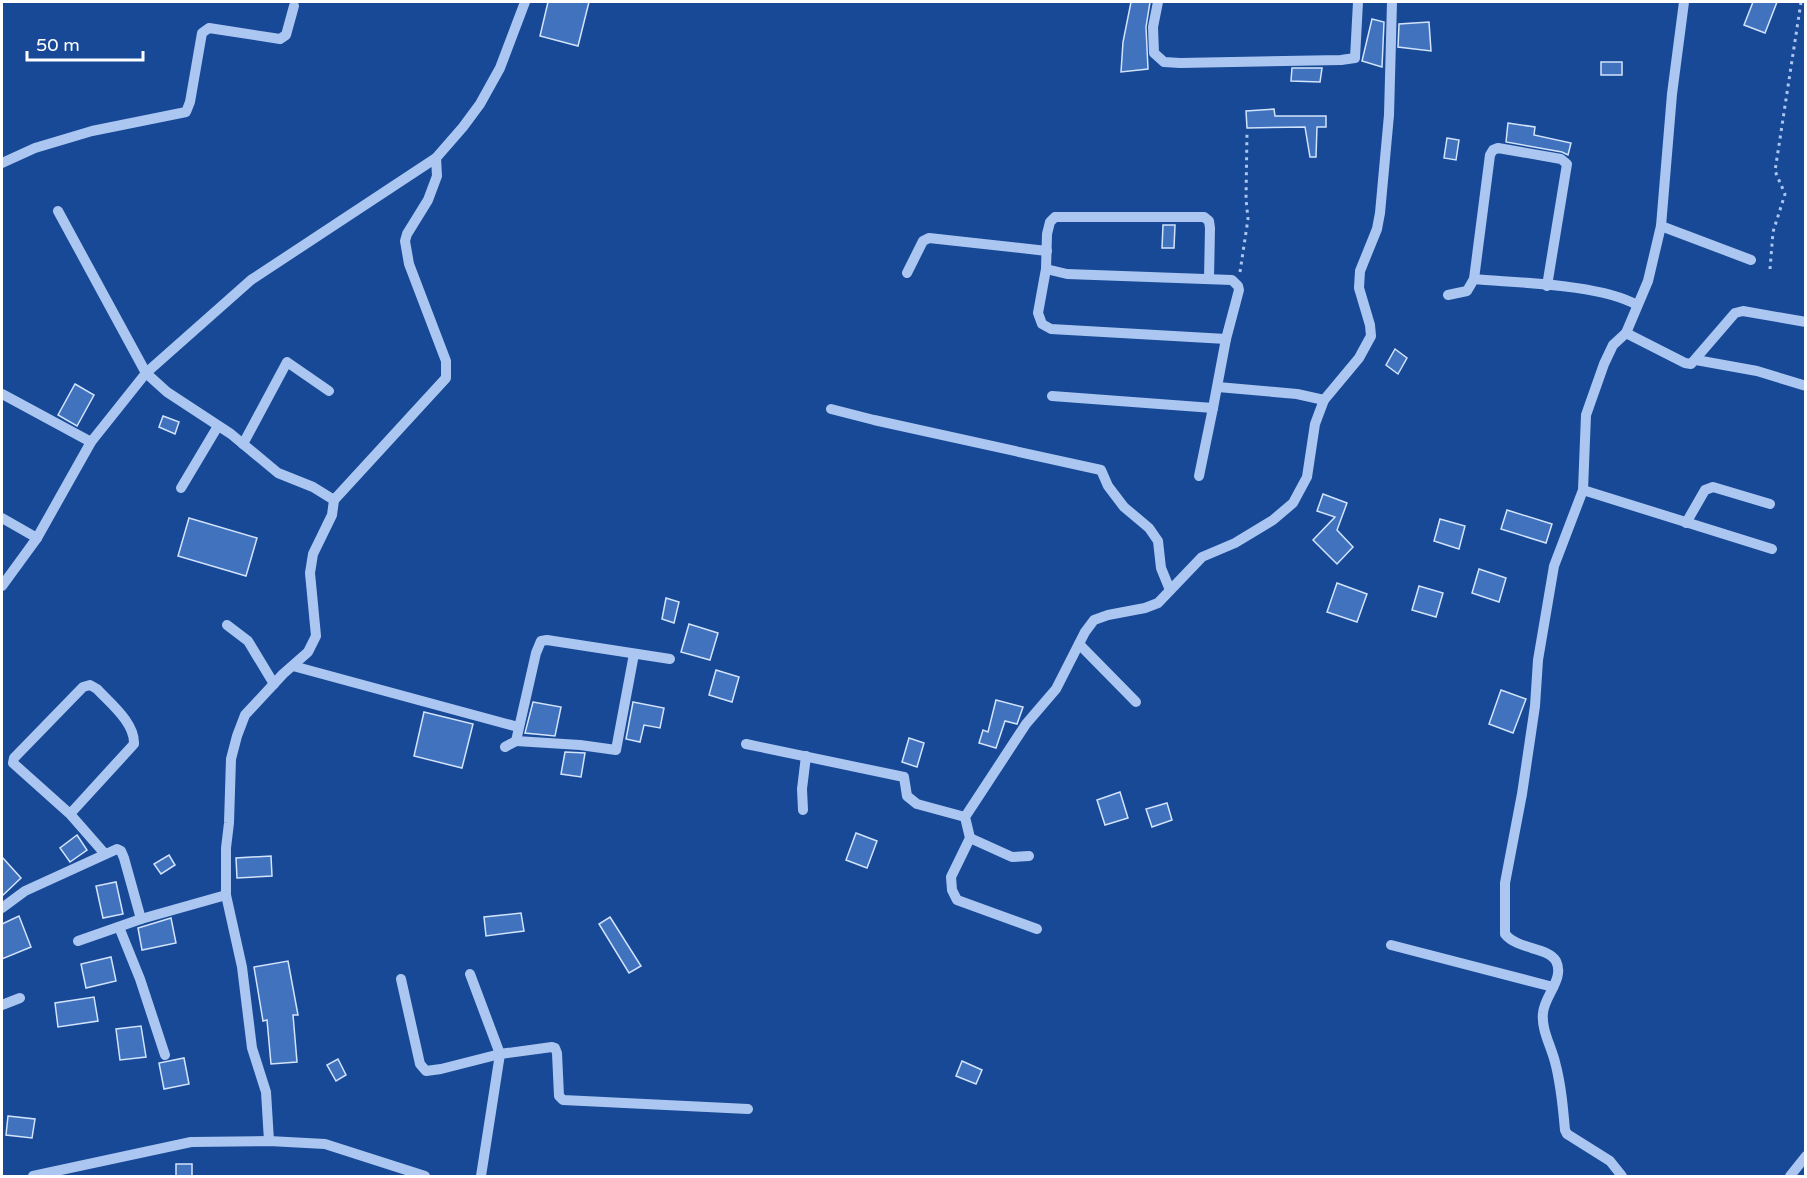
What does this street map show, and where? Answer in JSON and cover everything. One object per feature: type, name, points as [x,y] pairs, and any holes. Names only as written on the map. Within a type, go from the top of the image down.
[{"type":"street","points":[[2,586],[37,538],[91,442],[146,374],[251,280],[436,158],[480,104],[500,68],[525,2]]},
{"type":"street","points":[[1158,2],[1154,27],[1154,53],[1164,62],[1180,63],[1355,58],[1358,2]]},
{"type":"street","points":[[1037,929],[957,900],[952,890],[951,877],[970,838],[965,817],[1026,724],[1056,688],[1084,632],[1094,620],[1158,603],[1202,557],[1235,543],[1273,520],[1293,503],[1307,477],[1315,424],[1324,400],[1359,358],[1371,336],[1359,288],[1360,271],[1377,229],[1380,213],[1389,115],[1392,2]]},
{"type":"street","points":[[1622,1176],[1610,1161],[1567,1134],[1565,1130],[1555,1061],[1546,1036],[1542,1015],[1544,1005],[1558,977],[1558,967],[1555,958],[1516,944],[1505,934],[1505,883],[1522,794],[1535,706],[1538,660],[1554,566],[1583,490],[1586,415],[1604,364],[1613,345],[1626,333],[1648,281],[1661,226],[1672,94],[1684,2]]},
{"type":"street","points":[[2,163],[35,148],[92,131],[186,112],[190,102],[202,33],[209,28],[280,39],[286,35],[294,6]]},
{"type":"street","points":[[1448,295],[1467,291],[1474,279],[1491,155],[1493,150],[1498,148],[1562,159],[1567,164],[1547,286]]},
{"type":"street","points":[[269,1141],[266,1092],[252,1048],[243,978],[226,895],[231,759],[245,715],[308,652],[316,636],[310,573],[313,554],[332,515],[334,500],[446,378],[446,361],[409,264],[405,241],[437,176],[436,158]]},
{"type":"street","points":[[58,211],[146,374],[167,392],[243,444],[278,473],[313,487],[334,500]]},
{"type":"street","points":[[1209,278],[1210,228],[1209,221],[1204,217],[1055,217],[1050,222],[1047,234],[1046,269],[1038,313],[1042,324],[1051,329],[1226,339]]},
{"type":"street","points":[[1661,226],[1751,260]]},
{"type":"street","points":[[907,273],[923,241],[929,238],[1047,251]]},
{"type":"street","points":[[1046,269],[1067,274],[1232,280],[1238,286],[1199,476]]},
{"type":"street","points":[[1474,279],[1619,296],[1637,305]]},
{"type":"street","points":[[1626,333],[1691,364],[1735,313],[1743,311],[1806,322]]},
{"type":"street","points":[[1696,360],[1757,371],[1806,386]]},
{"type":"street","points":[[243,444],[287,362],[329,391]]},
{"type":"street","points":[[1218,387],[1297,394],[1324,400]]},
{"type":"street","points":[[2,394],[91,442]]},
{"type":"street","points":[[1052,396],[1214,408]]},
{"type":"street","points":[[831,409],[1101,470],[1108,486],[1124,507],[1149,528],[1158,542],[1161,568],[1170,590]]},
{"type":"street","points":[[181,488],[218,426]]},
{"type":"street","points":[[1686,523],[1705,490],[1713,487],[1770,504]]},
{"type":"street","points":[[1583,490],[1773,549]]},
{"type":"street","points":[[2,518],[37,538]]},
{"type":"street","points":[[226,625],[248,641],[274,684]]},
{"type":"street","points":[[516,741],[536,653],[541,641],[547,640],[670,659]]},
{"type":"street","points":[[1079,644],[1136,702]]},
{"type":"street","points":[[505,747],[516,741],[616,750],[634,654]]},
{"type":"street","points":[[293,666],[518,727]]},
{"type":"street","points":[[70,814],[134,744],[135,734],[129,724],[97,689],[90,686],[82,687],[14,758],[13,763],[70,814],[105,854]]},
{"type":"street","points":[[746,744],[904,777],[907,796],[917,804],[965,817]]},
{"type":"street","points":[[803,810],[802,789],[806,756]]},
{"type":"street","points":[[970,838],[1012,857],[1029,856]]},
{"type":"street","points":[[2,908],[25,891],[117,849],[121,851],[141,919]]},
{"type":"street","points":[[78,941],[141,919],[226,895]]},
{"type":"street","points":[[119,927],[141,979],[165,1055]]},
{"type":"street","points":[[1391,945],[1552,987]]},
{"type":"street","points":[[470,974],[500,1054],[482,1176]]},
{"type":"street","points":[[401,978],[420,1064],[426,1071],[500,1054],[555,1048],[560,1096],[563,1100],[748,1109]]},
{"type":"street","points":[[2,1005],[20,998]]},
{"type":"street","points":[[33,1176],[191,1142],[269,1141],[325,1144],[412,1174],[425,1176]]},
{"type":"street","points":[[1790,1176],[1806,1156]]},
{"type":"path","points":[[1770,269],[1773,232],[1785,194],[1775,171],[1802,2]]},
{"type":"path","points":[[1238,286],[1248,219],[1247,132]]},
{"type":"building","points":[[548,2],[589,2],[578,46],[540,36]]},
{"type":"building","points":[[1131,2],[1150,2],[1146,27],[1148,69],[1121,72],[1123,42]]},
{"type":"building","points":[[1753,2],[1777,2],[1765,33],[1744,25]]},
{"type":"building","points":[[1372,19],[1384,22],[1382,67],[1362,61]]},
{"type":"building","points":[[1429,22],[1431,51],[1398,47],[1399,24]]},
{"type":"building","points":[[1601,62],[1622,62],[1622,75],[1601,75]]},
{"type":"building","points":[[1292,68],[1322,68],[1320,82],[1291,81]]},
{"type":"building","points":[[1274,109],[1275,116],[1326,116],[1326,127],[1317,127],[1316,157],[1310,157],[1305,127],[1247,128],[1246,111]]},
{"type":"building","points":[[1508,123],[1535,127],[1534,135],[1571,143],[1568,155],[1506,142]]},
{"type":"building","points":[[1447,138],[1459,140],[1456,160],[1444,158]]},
{"type":"building","points":[[1163,225],[1175,225],[1174,248],[1162,248]]},
{"type":"building","points":[[1395,349],[1407,358],[1398,374],[1386,365]]},
{"type":"building","points":[[75,384],[94,395],[77,426],[58,415]]},
{"type":"building","points":[[163,416],[179,422],[175,434],[159,427]]},
{"type":"building","points":[[1323,494],[1347,503],[1337,530],[1353,547],[1337,564],[1313,540],[1335,517],[1317,511]]},
{"type":"building","points":[[1507,510],[1552,524],[1546,543],[1501,529]]},
{"type":"building","points":[[189,518],[257,538],[246,576],[178,556]]},
{"type":"building","points":[[1440,519],[1465,526],[1459,549],[1434,541]]},
{"type":"building","points":[[1479,569],[1506,578],[1499,602],[1472,593]]},
{"type":"building","points":[[1337,583],[1367,594],[1357,622],[1327,612]]},
{"type":"building","points":[[1419,586],[1443,593],[1436,617],[1412,610]]},
{"type":"building","points":[[666,598],[679,602],[674,623],[662,619]]},
{"type":"building","points":[[689,624],[718,633],[710,660],[681,652]]},
{"type":"building","points":[[716,670],[739,677],[732,702],[709,695]]},
{"type":"building","points":[[1501,690],[1526,699],[1513,733],[1489,724]]},
{"type":"building","points":[[996,700],[1023,707],[1017,724],[1005,721],[996,748],[979,743],[983,730],[988,732]]},
{"type":"building","points":[[533,702],[561,707],[555,736],[525,733]]},
{"type":"building","points":[[633,702],[664,708],[660,728],[644,725],[640,742],[626,739]]},
{"type":"building","points":[[424,712],[473,724],[462,768],[414,756]]},
{"type":"building","points":[[909,738],[924,743],[917,767],[902,762]]},
{"type":"building","points":[[565,752],[585,753],[581,777],[561,774]]},
{"type":"building","points":[[1120,792],[1128,818],[1105,825],[1097,800]]},
{"type":"building","points":[[1167,803],[1172,820],[1152,827],[1146,809]]},
{"type":"building","points":[[856,833],[877,841],[867,868],[846,860]]},
{"type":"building","points":[[77,835],[87,850],[70,862],[60,848]]},
{"type":"building","points":[[169,855],[175,865],[161,874],[154,864]]},
{"type":"building","points":[[271,856],[272,876],[237,878],[236,858]]},
{"type":"building","points":[[2,857],[21,878],[2,896]]},
{"type":"building","points":[[116,882],[123,914],[103,918],[96,886]]},
{"type":"building","points":[[521,913],[524,931],[486,936],[484,917]]},
{"type":"building","points":[[19,916],[31,947],[2,959],[2,924]]},
{"type":"building","points":[[610,917],[641,966],[629,973],[599,924]]},
{"type":"building","points":[[171,918],[176,943],[142,950],[138,928]]},
{"type":"building","points":[[111,957],[116,981],[86,988],[81,964]]},
{"type":"building","points":[[288,961],[298,1015],[293,1015],[297,1062],[271,1064],[267,1020],[263,1021],[254,967]]},
{"type":"building","points":[[94,997],[98,1021],[58,1027],[55,1003]]},
{"type":"building","points":[[141,1026],[146,1057],[120,1060],[116,1029]]},
{"type":"building","points":[[184,1058],[189,1084],[164,1089],[159,1063]]},
{"type":"building","points":[[338,1059],[346,1075],[336,1081],[327,1065]]},
{"type":"building","points":[[962,1061],[982,1070],[976,1084],[956,1076]]},
{"type":"building","points":[[8,1116],[35,1119],[32,1138],[6,1135]]},
{"type":"building","points":[[176,1164],[192,1164],[192,1176],[176,1176]]}]
